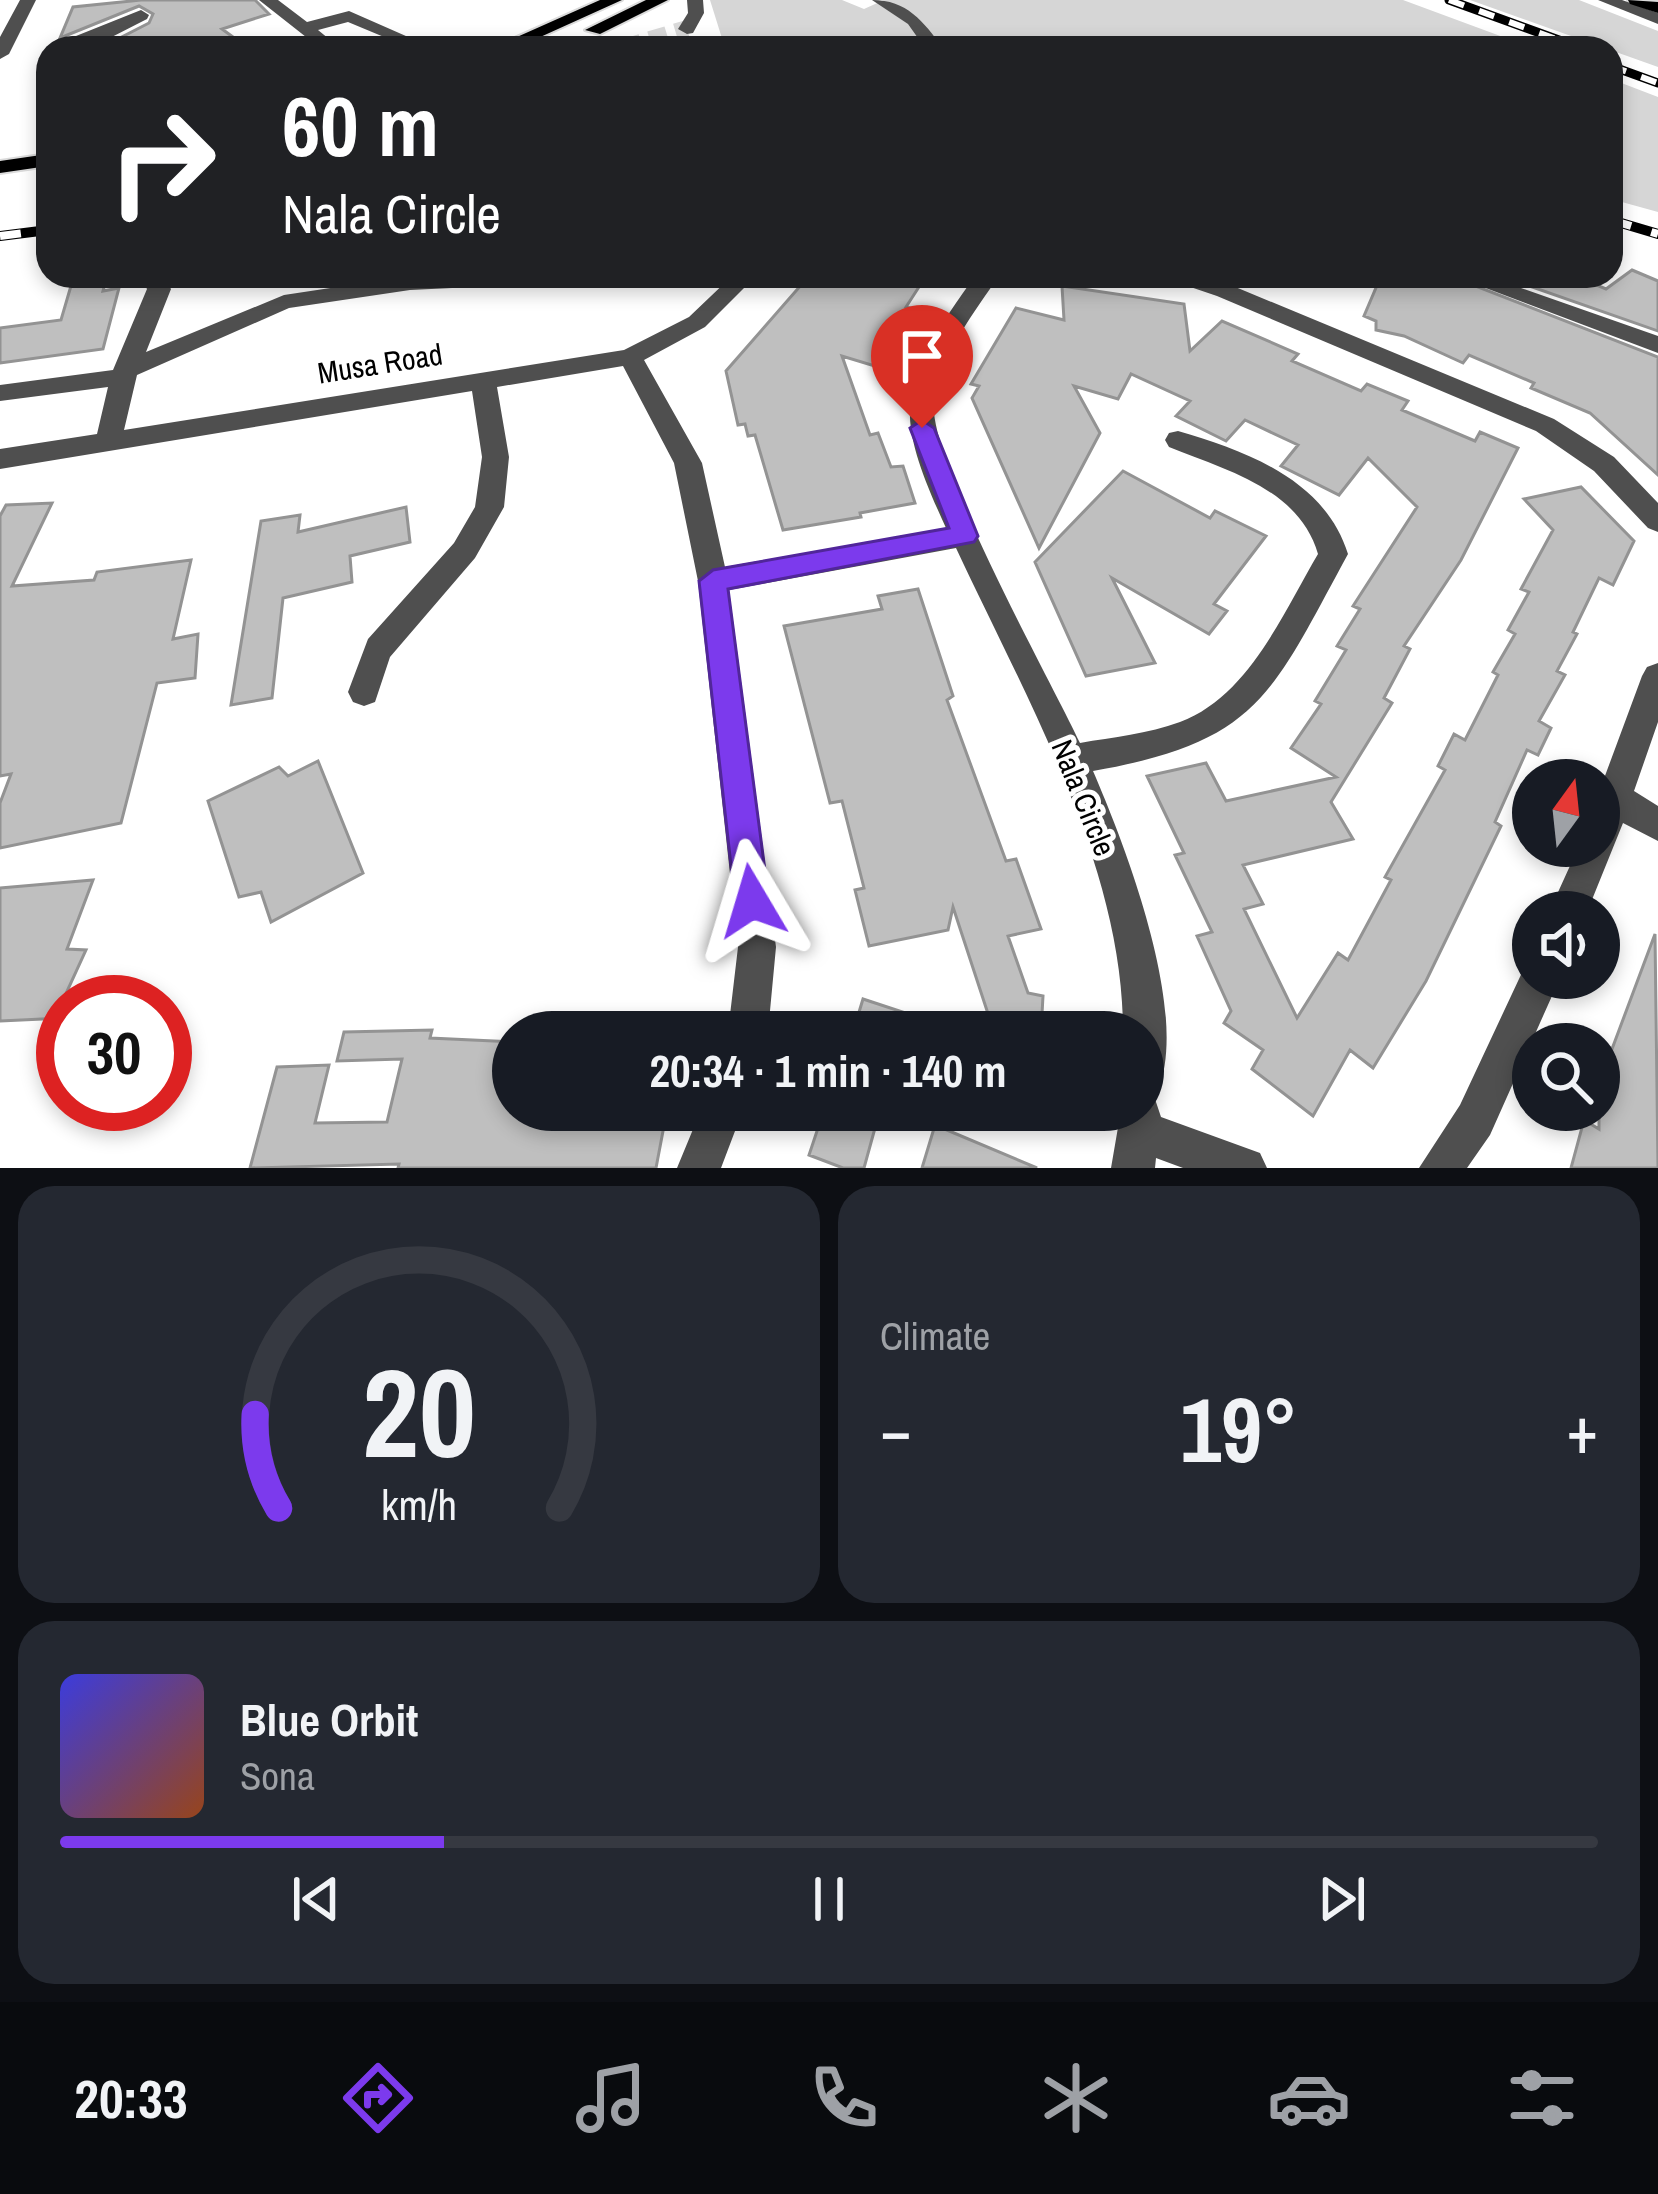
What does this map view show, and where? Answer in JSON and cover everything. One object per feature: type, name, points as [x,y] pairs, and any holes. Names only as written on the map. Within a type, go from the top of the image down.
[{"type":"main road","points":[[529,36],[614,0]]},
{"type":"main road","points":[[578,36],[660,0]]},
{"type":"main road","points":[[1636,0],[1658,8]]},
{"type":"main road","points":[[0,167],[36,162]]},
{"type":"main road","points":[[0,185],[36,180]]},
{"type":"street","points":[[0,54],[28,0]]},
{"type":"street","points":[[267,0],[314,36]]},
{"type":"street","points":[[298,24],[355,0]]},
{"type":"street","points":[[687,28],[696,14],[695,0]]},
{"type":"street","points":[[880,0],[914,20],[925,36]]},
{"type":"street","points":[[1606,0],[1658,19]]},
{"type":"street","points":[[100,36],[140,15]]},
{"type":"street","points":[[298,24],[350,16],[397,36]]},
{"type":"street","points":[[0,54],[36,50]]},
{"type":"street","points":[[108,442],[124,373],[158,288]]},
{"type":"street","points":[[0,392],[124,373],[284,302],[377,288]]},
{"type":"street","name":"Musa Road","points":[[0,459],[630,357],[697,322],[732,288]]},
{"type":"street","name":"Nala Circle","points":[[981,288],[928,375],[919,409],[922,428],[964,536],[1070,760],[1129,912],[1142,981],[1142,1011]]},
{"type":"street","points":[[1214,288],[1545,425],[1604,464],[1658,521]]},
{"type":"street","points":[[1499,288],[1658,345]]},
{"type":"street","points":[[630,357],[688,463],[713,581],[758,947],[750,1011]]},
{"type":"street","points":[[364,692],[379,649],[474,538],[488,510],[495,482],[494,445],[483,380]]},
{"type":"street","points":[[1070,760],[1184,734],[1210,724],[1235,706],[1333,554],[1330,536],[1307,503],[1178,440]]},
{"type":"street","points":[[713,581],[964,536]]},
{"type":"street","points":[[1620,788],[1658,676]]},
{"type":"street","points":[[1620,802],[1658,825]]},
{"type":"street","points":[[1441,1168],[1475,1120],[1530,999]]},
{"type":"street","points":[[699,1168],[714,1131]]},
{"type":"street","points":[[1138,1136],[1245,1168]]},
{"type":"shaded area","points":[[710,0],[842,0],[864,9],[884,0],[1403,0],[1500,36],[721,36]]},
{"type":"shaded area","points":[[1470,0],[1579,0],[1658,31],[1658,67],[1623,55],[1623,36],[1571,36]]},
{"type":"shaded area","points":[[1623,84],[1658,97],[1658,212],[1623,202]]},
{"type":"building","points":[[141,0],[255,0],[269,14],[222,29],[232,36],[124,36],[149,23],[153,14],[139,6],[61,36],[73,7]]},
{"type":"building","points":[[1632,270],[1658,281],[1658,331],[1535,288],[1623,288],[1623,277]]},
{"type":"building","points":[[70,288],[119,288],[103,349],[0,363],[0,328],[61,320]]},
{"type":"building","points":[[799,288],[918,288],[906,307],[917,310],[878,367],[842,356],[870,435],[878,433],[891,467],[903,466],[915,503],[783,530],[755,435],[748,436],[745,424],[738,425],[726,371]]},
{"type":"building","points":[[1062,288],[1184,304],[1190,351],[1222,321],[1298,354],[1292,361],[1361,391],[1367,384],[1408,401],[1402,410],[1475,441],[1480,432],[1518,448],[1461,560],[1404,646],[1410,649],[1384,698],[1392,703],[1331,802],[1353,839],[1243,865],[1263,904],[1244,909],[1297,1018],[1338,953],[1348,960],[1391,880],[1385,877],[1445,770],[1438,766],[1454,734],[1465,740],[1498,675],[1493,672],[1515,634],[1508,630],[1529,592],[1521,589],[1553,530],[1524,499],[1581,487],[1634,541],[1613,585],[1599,578],[1573,632],[1577,634],[1557,671],[1565,675],[1539,721],[1551,728],[1538,755],[1527,750],[1523,759],[1512,759],[1512,784],[1495,822],[1501,826],[1426,981],[1373,1068],[1350,1050],[1313,1116],[1252,1069],[1263,1050],[1224,1023],[1231,1011],[1197,936],[1212,932],[1175,855],[1184,853],[1147,776],[1206,763],[1226,801],[1336,777],[1291,748],[1321,704],[1315,701],[1346,650],[1337,646],[1360,609],[1353,606],[1417,507],[1368,458],[1339,495],[1281,466],[1298,445],[1245,420],[1226,441],[1176,416],[1190,401],[1131,374],[1118,399],[1074,386],[1100,433],[1039,548],[972,398],[979,386],[971,384],[1016,308],[1064,320]]},
{"type":"building","points":[[1376,288],[1481,288],[1658,357],[1658,475],[1590,413],[1469,355],[1463,363],[1404,336],[1376,330],[1376,321],[1364,316]]},
{"type":"building","points":[[1123,471],[1210,518],[1215,511],[1266,536],[1214,604],[1227,611],[1209,634],[1112,578],[1155,663],[1086,676],[1035,562]]},
{"type":"building","points":[[52,503],[12,586],[94,580],[97,572],[191,560],[173,639],[198,634],[195,678],[157,683],[121,823],[0,848],[0,803],[11,774],[0,776],[0,516],[6,505]]},
{"type":"building","points":[[406,507],[410,542],[350,556],[352,582],[283,598],[272,698],[231,705],[261,521],[300,515],[298,532]]},
{"type":"building","points":[[918,589],[953,696],[947,700],[1006,861],[1016,859],[1041,929],[1008,936],[1028,993],[1043,996],[1042,1011],[987,1011],[953,907],[948,930],[869,946],[855,890],[864,888],[842,801],[830,803],[784,626],[882,609],[878,596]]},
{"type":"building","points":[[318,761],[363,873],[271,922],[261,892],[239,897],[208,801],[279,767],[288,776]]},
{"type":"building","points":[[93,880],[67,949],[86,950],[74,975],[36,975],[36,1019],[0,1021],[0,888]]},
{"type":"building","points":[[1655,934],[1658,1168],[1571,1168],[1581,1131],[1620,1131],[1620,1028]]},
{"type":"building","points":[[863,999],[899,1011],[859,1011]]},
{"type":"building","points":[[432,1030],[430,1038],[492,1041],[492,1131],[663,1131],[656,1168],[398,1168],[399,1164],[250,1168],[277,1067],[329,1065],[315,1123],[387,1122],[402,1059],[337,1061],[344,1032]]},
{"type":"building","points":[[817,1131],[874,1131],[864,1168],[843,1168],[809,1155]]},
{"type":"building","points":[[933,1131],[949,1131],[1037,1168],[922,1168]]},
{"type":"tunnel","points":[[664,36],[687,29]]},
{"type":"railway","points":[[1449,0],[1548,36]]},
{"type":"railway","points":[[1623,70],[1658,83]]},
{"type":"railway","points":[[1623,224],[1658,234]]},
{"type":"railway","points":[[0,236],[36,232]]},
{"type":"route","points":[[752,901],[713,581],[964,536],[922,428]]}]
